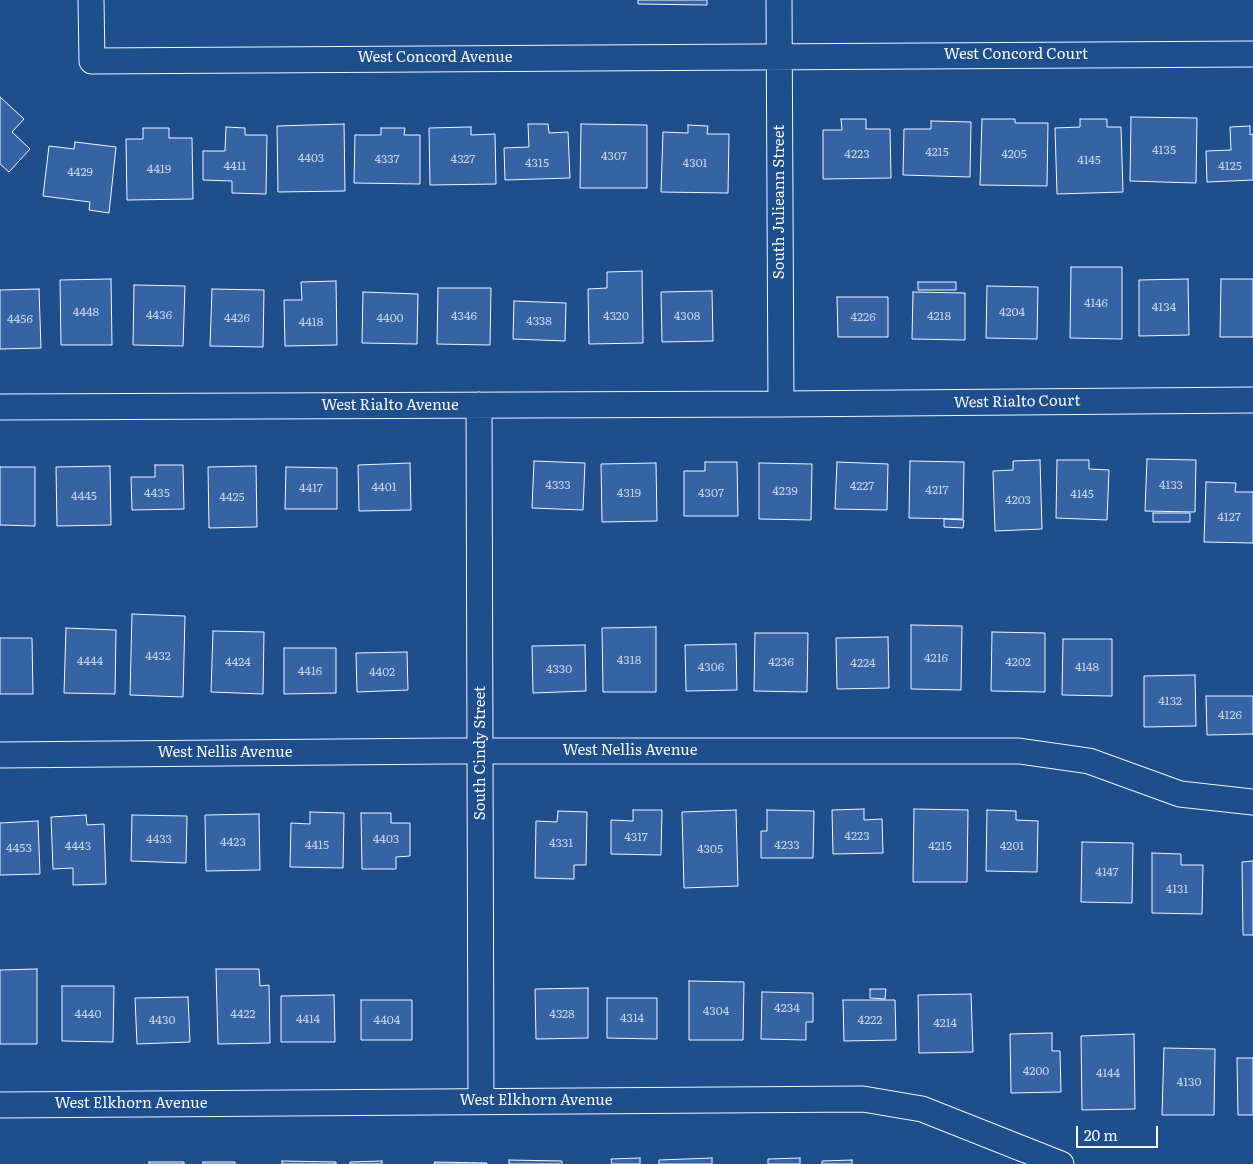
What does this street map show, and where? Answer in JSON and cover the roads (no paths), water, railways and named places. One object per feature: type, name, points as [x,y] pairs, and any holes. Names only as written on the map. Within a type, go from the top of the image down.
[{"type":"street","name":"West Concord Avenue","points":[[91,0],[92,61],[779,56]]},
{"type":"street","name":"South Julieann Street","points":[[779,0],[780,404]]},
{"type":"street","name":"West Concord Court","points":[[779,56],[1253,54]]},
{"type":"street","name":"West Rialto Court","points":[[780,404],[1253,400]]},
{"type":"street","name":"West Rialto Avenue","points":[[0,407],[780,404]]},
{"type":"street","name":"South Cindy Street","points":[[479,405],[481,1101]]},
{"type":"street","name":"West Nellis Avenue","points":[[0,755],[1019,750],[1088,761],[1180,794],[1253,802]]},
{"type":"street","name":"West Elkhorn Avenue","points":[[0,1105],[863,1099],[922,1110],[1061,1164]]}]
